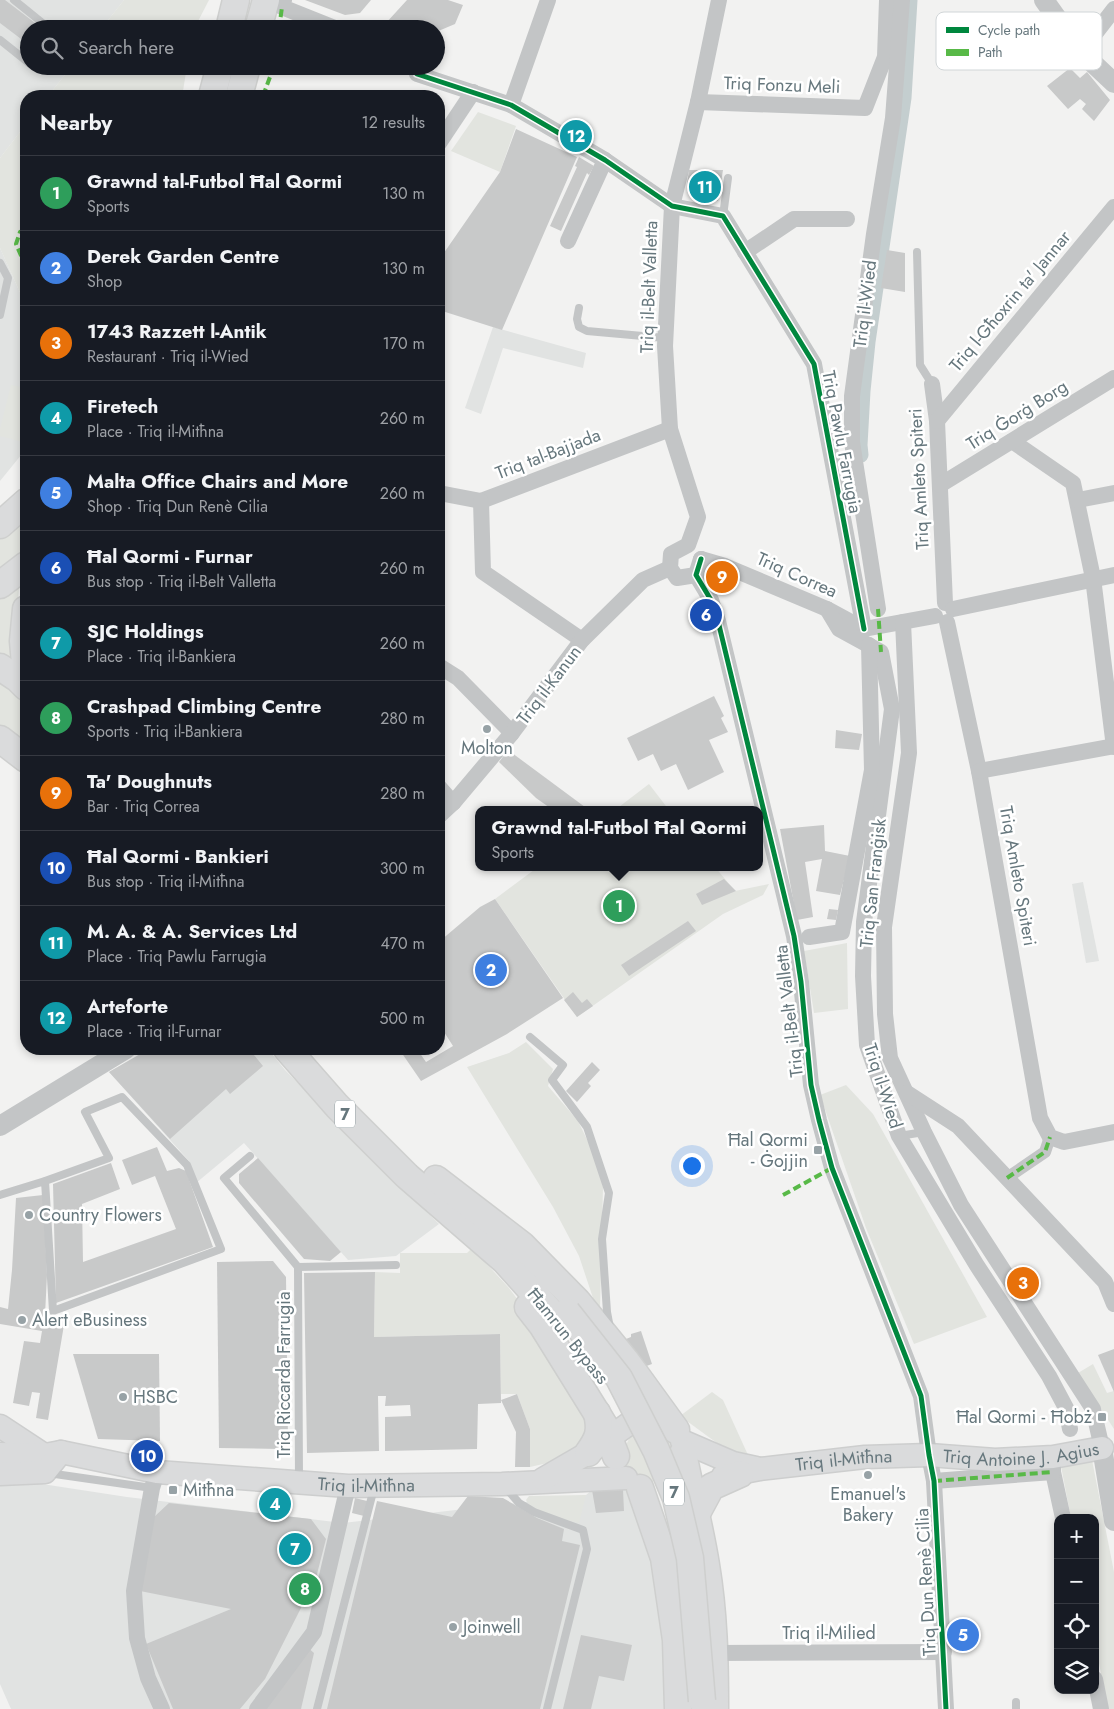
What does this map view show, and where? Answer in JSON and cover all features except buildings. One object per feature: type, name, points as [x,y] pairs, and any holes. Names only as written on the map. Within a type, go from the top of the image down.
[{"type":"highway","points":[[231,20],[236,0]]},
{"type":"highway","points":[[264,20],[277,2]]},
{"type":"highway","points":[[214,90],[218,75]]},
{"type":"highway","points":[[241,90],[246,75]]},
{"type":"highway","points":[[246,90],[248,75]]},
{"type":"highway","points":[[0,505],[20,490]]},
{"type":"highway","points":[[0,525],[20,507]]},
{"type":"highway","points":[[0,585],[20,570]]},
{"type":"highway","points":[[0,667],[20,681]]},
{"type":"highway","points":[[0,739],[20,754]]},
{"type":"highway","name":"Ħamrun Bypass","points":[[292,1055],[337,1106],[413,1171],[562,1315],[609,1385],[646,1454],[665,1504],[680,1560],[697,1707]]},
{"type":"highway","name":"Ħamrun Bypass","points":[[316,1055],[413,1171]]},
{"type":"highway","points":[[413,1171],[522,1245],[577,1301],[607,1338],[680,1441],[688,1482],[697,1513],[714,1635],[715,1653],[697,1707]]},
{"type":"highway","points":[[413,1171],[498,1270],[542,1325],[596,1412],[630,1462],[664,1558],[676,1640],[697,1707]]},
{"type":"highway","points":[[588,1453],[597,1441],[600,1426],[596,1412]]},
{"type":"highway","points":[[697,1513],[711,1487],[750,1471]]},
{"type":"main road","name":"Triq il-Mitħna","points":[[630,1462],[642,1418],[654,1418],[666,1422],[680,1441],[750,1471]]},
{"type":"main road","name":"Triq il-Mitħna","points":[[0,1426],[50,1460]]},
{"type":"main road","points":[[630,1462],[674,1481],[682,1470],[680,1441]]},
{"type":"main road","name":"Triq Antoine J. Agius","points":[[928,1455],[1053,1465],[1110,1445]]},
{"type":"main road","name":"Triq il-Mitħna","points":[[539,1481],[588,1453],[630,1462],[688,1482],[750,1471],[865,1457],[928,1455]]},
{"type":"main road","name":"Triq il-Mitħna","points":[[0,1454],[50,1460],[155,1480],[348,1486],[502,1484],[539,1481],[630,1462]]},
{"type":"main road","points":[[0,1474],[50,1460]]},
{"type":"street","points":[[510,105],[548,0]]},
{"type":"street","name":"Triq il-Belt Valletta","points":[[688,545],[698,517],[670,429],[665,338],[672,206],[698,102],[719,0]]},
{"type":"street","name":"Triq Fonzu Meli","points":[[698,102],[865,108],[885,57],[888,0]]},
{"type":"street","name":"Triq il-Wied","points":[[878,608],[852,442],[852,396],[874,234],[893,118],[902,0]]},
{"type":"street","points":[[1044,0],[1053,12]]},
{"type":"street","points":[[277,2],[317,20]]},
{"type":"street","points":[[1102,25],[1114,9]]},
{"type":"street","points":[[1100,70],[1114,83]]},
{"type":"street","points":[[420,75],[510,105],[605,160],[672,206],[723,216]]},
{"type":"street","points":[[445,134],[473,92]]},
{"type":"street","points":[[568,241],[605,160]]},
{"type":"street","name":"Triq l-Għoxrin ta' Jannar","points":[[937,421],[1114,207]]},
{"type":"street","name":"Triq Pawlu Farrugia","points":[[723,216],[814,364],[864,629]]},
{"type":"street","points":[[745,252],[794,219],[846,219]]},
{"type":"street","name":"Triq Ġorġ Borg","points":[[940,485],[1114,378]]},
{"type":"street","name":"Triq Amleto Spiteri","points":[[932,384],[937,421],[945,612],[980,771],[1040,1118],[1050,1137]]},
{"type":"street","name":"Triq tal-Bajjada","points":[[445,494],[481,501],[670,429]]},
{"type":"street","points":[[980,771],[1114,746],[1093,578],[1073,483],[1012,441]]},
{"type":"street","points":[[1078,500],[1114,493]]},
{"type":"street","points":[[481,501],[483,572],[582,640]]},
{"type":"street","points":[[688,545],[701,559],[696,575],[677,578],[670,568],[671,554],[688,545]]},
{"type":"street","name":"Triq Correa","points":[[701,559],[725,566],[827,609],[864,629]]},
{"type":"street","name":"Triq il-Kanun","points":[[445,810],[512,733],[582,640],[643,580],[670,568]]},
{"type":"street","name":"Triq il-Belt Valletta","points":[[696,575],[711,600],[718,621],[763,806]]},
{"type":"street","points":[[864,629],[903,622],[1093,578],[1114,575]]},
{"type":"street","name":"Triq il-Wied","points":[[827,609],[839,629],[880,652],[892,709],[864,922],[863,976],[867,1045],[899,1136],[943,1206],[976,1264],[1049,1376],[1066,1408],[1070,1429]]},
{"type":"street","name":"Triq San Franġisk","points":[[903,622],[909,754],[884,927],[885,1014],[890,1058],[907,1093]]},
{"type":"street","points":[[809,937],[842,932],[872,770],[869,645]]},
{"type":"street","points":[[445,670],[458,678],[512,733]]},
{"type":"street","points":[[445,794],[453,803]]},
{"type":"street","name":"Triq il-Belt Valletta","points":[[763,808],[794,936],[801,982],[811,1085],[832,1168],[921,1396],[928,1455]]},
{"type":"street","points":[[0,1126],[116,1055]]},
{"type":"street","points":[[907,1093],[958,1126],[1007,1178],[1110,1279],[1114,1304]]},
{"type":"street","name":"Triq il-Wied","points":[[907,1093],[926,1136],[961,1205],[1093,1409],[1110,1445],[1114,1521]]},
{"type":"street","points":[[926,1136],[938,1127],[951,1122]]},
{"type":"street","points":[[1007,1178],[1045,1152],[1050,1137],[1064,1142],[1114,1132]]},
{"type":"street","name":"Triq Dun Renè Cilia","points":[[928,1455],[934,1481],[946,1709]]},
{"type":"street","points":[[1053,1465],[1062,1514]]},
{"type":"street","name":"Triq Antoine J. Agius","points":[[934,1481],[1053,1465]]},
{"type":"street","points":[[155,1480],[134,1591],[137,1638],[148,1678],[162,1709]]},
{"type":"street","points":[[257,1709],[314,1632],[348,1486]]},
{"type":"street","name":"Triq il-Milied","points":[[715,1653],[944,1652]]},
{"type":"street","points":[[1098,1694],[1101,1709]]},
{"type":"lane","points":[[14,0],[39,20]]},
{"type":"lane","points":[[0,40],[20,56]]},
{"type":"lane","points":[[723,216],[728,178]]},
{"type":"lane","points":[[916,252],[920,365],[932,384]]},
{"type":"lane","points":[[0,263],[8,278],[0,315]]},
{"type":"lane","points":[[579,308],[577,319],[579,327],[587,331],[665,338]]},
{"type":"lane","points":[[530,1037],[562,1065],[552,1080],[587,1127],[610,1193],[602,1239],[607,1312],[611,1335],[607,1338]]},
{"type":"lane","points":[[0,1195],[109,1158],[85,1112],[122,1097],[187,1165],[221,1249],[53,1311],[45,1181]]},
{"type":"lane","points":[[899,1136],[926,1136]]},
{"type":"lane","name":"Triq Riccarda Farrugia","points":[[250,1156],[224,1178],[298,1267],[299,1483]]},
{"type":"lane","name":"Triq Riccarda Farrugia","points":[[298,1267],[396,1265]]},
{"type":"lane","points":[[502,1484],[519,1504],[534,1512],[583,1530],[587,1549],[547,1709]]},
{"type":"lane","points":[[317,1709],[375,1485]]},
{"type":"shaded area","points":[[0,0],[124,0],[108,20],[20,20],[20,75],[65,75],[53,90],[20,90],[20,132],[0,158]]},
{"type":"shaded area","points":[[124,0],[209,0],[199,20],[108,20]]},
{"type":"shaded area","points":[[65,75],[186,75],[183,90],[53,90]]},
{"type":"shaded area","points":[[478,112],[516,126],[500,172],[451,151]]},
{"type":"shaded area","points":[[20,132],[20,293],[0,248],[0,158]]},
{"type":"shaded area","points":[[0,248],[20,293],[20,456],[0,481]]},
{"type":"shaded area","points":[[493,327],[586,353],[583,368],[503,348],[481,414],[465,408]]},
{"type":"shaded area","points":[[11,385],[20,387],[20,441],[0,436]]},
{"type":"shaded area","points":[[20,519],[20,558],[0,574],[0,537]]},
{"type":"shaded area","points":[[20,579],[15,631],[20,688],[20,749],[0,731],[0,594]]},
{"type":"shaded area","points":[[649,784],[666,806],[620,806]]},
{"type":"shaded area","points":[[533,871],[718,871],[735,891],[769,884],[763,895],[723,914],[577,1017],[495,899]]},
{"type":"shaded area","points":[[1083,882],[1099,961],[1086,963],[1072,884]]},
{"type":"shaded area","points":[[847,943],[848,1009],[814,1013],[804,951]]},
{"type":"shaded area","points":[[526,1042],[553,1069],[548,1086],[578,1121],[596,1158],[603,1187],[600,1309],[594,1301],[579,1256],[553,1207],[467,1067],[509,1053]]},
{"type":"shaded area","points":[[139,1055],[273,1055],[285,1070],[439,1224],[396,1256],[348,1260],[244,1143],[196,1183],[189,1161],[109,1072]]},
{"type":"shaded area","points":[[846,1085],[873,1114],[987,1317],[914,1344],[866,1228],[820,1095]]},
{"type":"shaded area","points":[[472,1248],[509,1288],[543,1334],[587,1406],[585,1443],[552,1462],[530,1467],[530,1429],[517,1394],[501,1394],[500,1334],[374,1337],[375,1272],[400,1273],[400,1253],[467,1253]]},
{"type":"shaded area","points":[[1093,1364],[1107,1393],[1114,1391],[1114,1429],[1078,1373]]},
{"type":"shaded area","points":[[712,1392],[723,1400],[748,1455],[735,1454],[721,1446],[680,1416]]},
{"type":"shaded area","points":[[636,1433],[661,1434],[673,1445],[659,1480],[651,1482],[629,1472],[625,1465],[625,1447],[629,1439]]},
{"type":"shaded area","points":[[1092,1460],[1114,1572],[1114,1709],[1108,1709],[1099,1663],[1099,1514],[1070,1514],[1061,1466]]},
{"type":"shaded area","points":[[3,1478],[127,1497],[343,1523],[586,1495],[592,1490],[633,1490],[662,1564],[670,1709],[11,1709],[0,1684],[0,1480]]},
{"type":"shaded area","points":[[586,1495],[579,1523],[542,1512],[526,1500],[529,1496]]},
{"type":"waterway","points":[[861,455],[863,391],[868,342],[904,98],[910,0]]},
{"type":"marked path","points":[[280,20],[282,7]]},
{"type":"marked path","points":[[265,90],[271,75]]},
{"type":"marked path","points":[[20,232],[16,244],[20,253]]},
{"type":"marked path","points":[[878,609],[881,652]]},
{"type":"marked path","points":[[1007,1178],[1045,1152],[1050,1137]]},
{"type":"marked path","points":[[783,1195],[832,1168]]},
{"type":"marked path","points":[[934,1481],[1053,1472]]},
{"type":"cycle path","points":[[420,75],[511,105],[605,160],[672,206],[723,216],[814,364],[864,629]]},
{"type":"cycle path","points":[[701,559],[696,575],[711,600],[718,621],[763,806]]},
{"type":"cycle path","points":[[763,808],[794,936],[801,982],[811,1085],[819,1120],[832,1168],[921,1396],[934,1481],[946,1709]]},
{"type":"place","name":"Arteforte","points":[[576,136]]},
{"type":"place","name":"M. A. & A. Services Ltd","points":[[705,187]]},
{"type":"place","name":"Ta' Doughnuts","points":[[722,577]]},
{"type":"place","name":"Ħal Qormi - Furnar","points":[[706,615]]},
{"type":"place","name":"Molton","points":[[487,729]]},
{"type":"place","name":"Grawnd tal-Futbol Ħal Qormi","points":[[619,906]]},
{"type":"place","name":"Derek Garden Centre","points":[[491,970]]},
{"type":"place","name":"Ħal Qormi - Ġojjin","points":[[818,1150]]},
{"type":"place","name":"Country Flowers","points":[[29,1215]]},
{"type":"place","name":"1743 Razzett l-Antik","points":[[1023,1283]]},
{"type":"place","name":"Alert eBusiness","points":[[22,1320]]},
{"type":"place","name":"HSBC","points":[[123,1397]]},
{"type":"place","name":"Ħal Qormi - Ħobż","points":[[1102,1417]]},
{"type":"place","name":"Ħal Qormi - Bankieri","points":[[147,1456]]},
{"type":"place","name":"Emanuel's Bakery","points":[[868,1475]]},
{"type":"place","name":"Mitħna","points":[[173,1490]]},
{"type":"place","name":"Firetech","points":[[275,1504]]},
{"type":"place","name":"SJC Holdings","points":[[295,1549]]},
{"type":"place","name":"Crashpad Climbing Centre","points":[[305,1589]]},
{"type":"place","name":"Joinwell","points":[[453,1627]]},
{"type":"place","name":"Malta Office Chairs and More","points":[[963,1635]]}]
